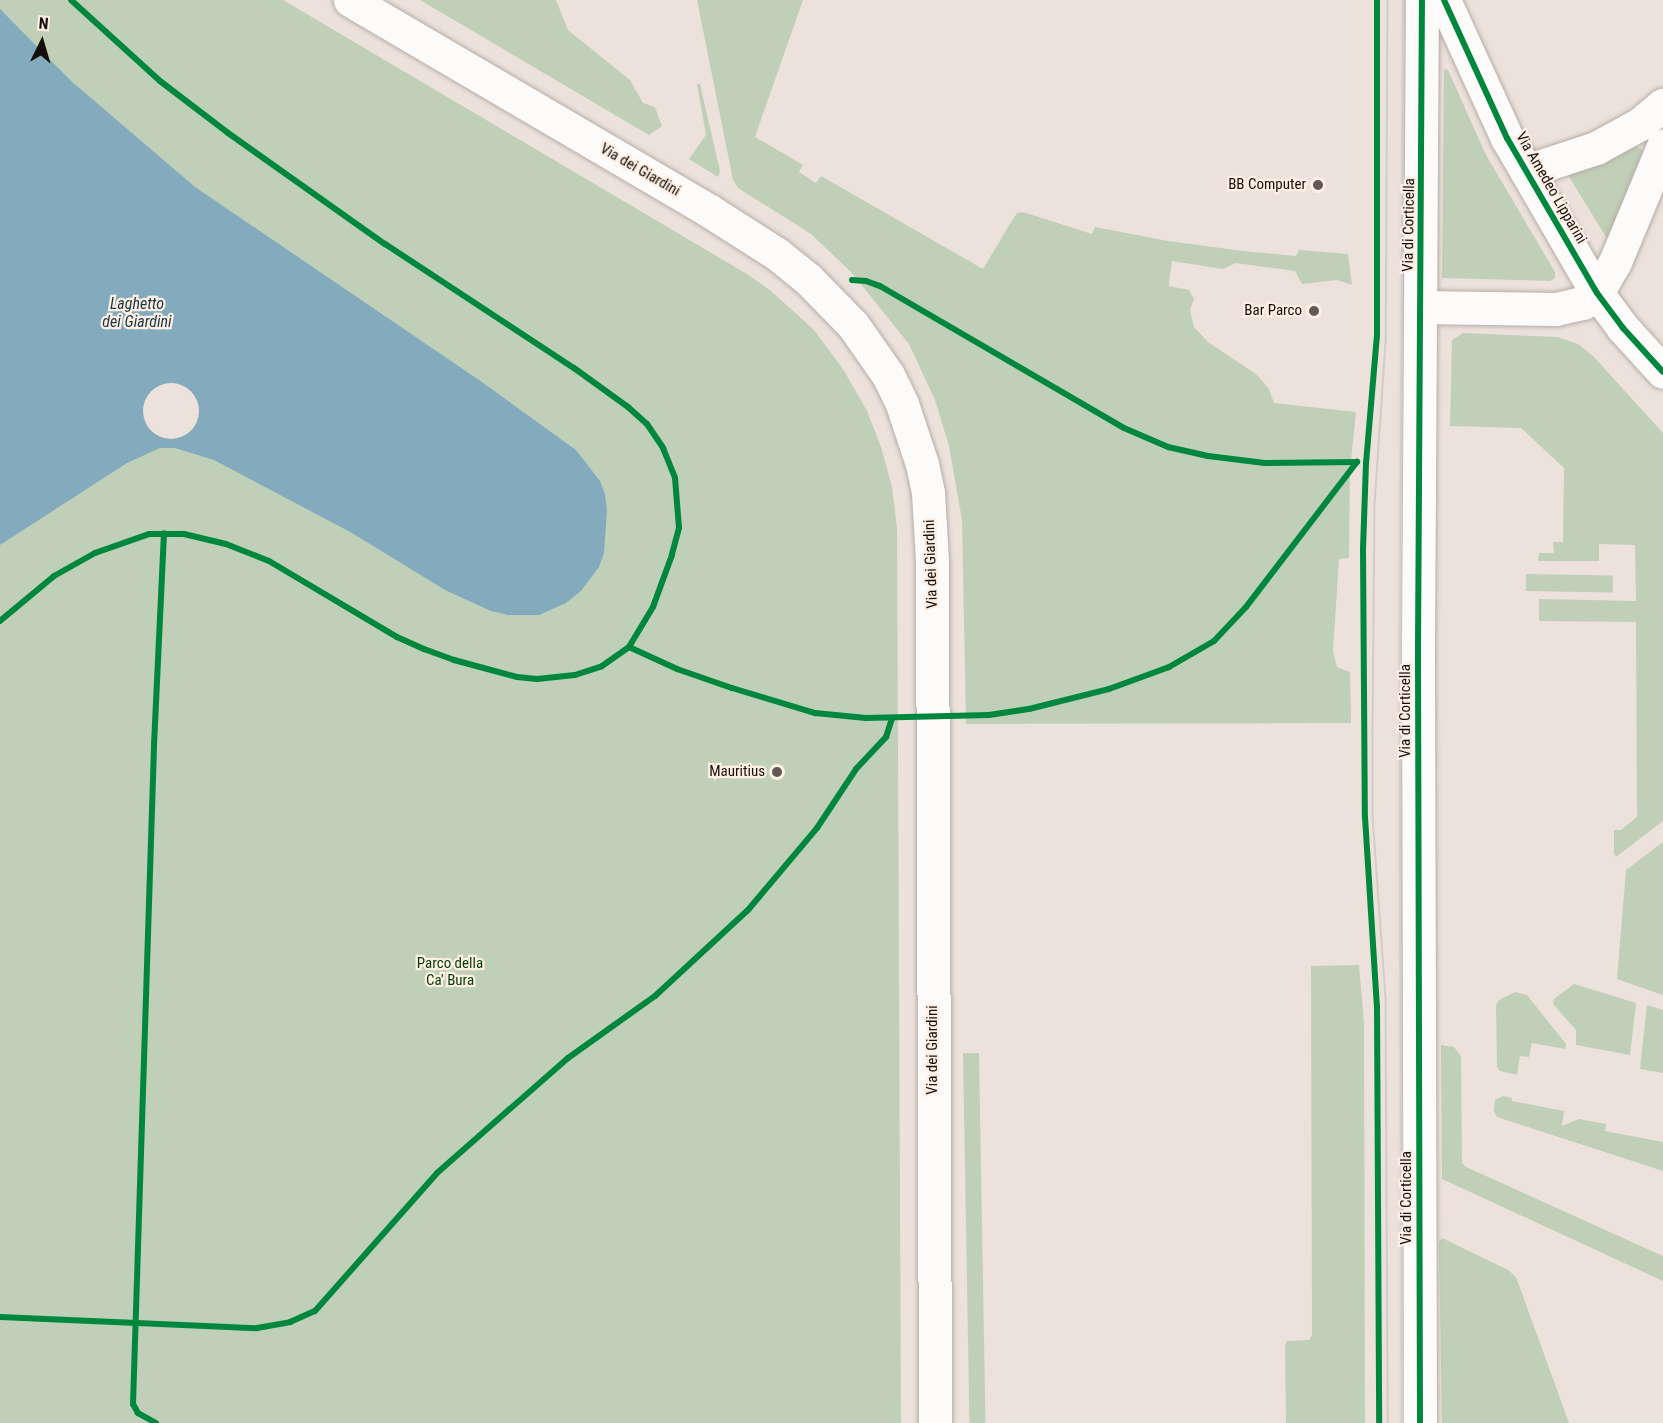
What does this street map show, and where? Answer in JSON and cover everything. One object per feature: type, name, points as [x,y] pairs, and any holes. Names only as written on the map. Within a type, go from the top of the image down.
[{"type":"street","name":"Via dei Giardini","points":[[350,0],[708,210],[777,254],[824,294],[853,325],[888,375],[902,404],[922,464],[928,493],[932,561],[935,1423]]},
{"type":"street","name":"Via di Corticella","points":[[1420,1423],[1417,993],[1422,0]]},
{"type":"street","name":"Via Amedeo Lipparini","points":[[1444,0],[1499,120],[1526,171],[1598,293],[1623,328],[1663,372]]},
{"type":"street","points":[[1526,171],[1596,148],[1640,124],[1663,105]]},
{"type":"street","points":[[1420,307],[1556,309],[1577,305],[1598,293],[1622,248],[1663,146]]},
{"type":"green space","name":"Parco della Ca' Bura","points":[[0,0],[283,0],[747,274],[770,290],[814,330],[843,369],[867,411],[881,447],[892,487],[897,528],[901,1423],[0,1423]]},
{"type":"green space","points":[[420,0],[556,0],[568,30],[630,80],[643,103],[655,107],[662,126],[649,135]]},
{"type":"green space","points":[[697,0],[803,0],[755,137],[803,165],[799,172],[816,183],[821,176],[983,269],[1017,213],[1023,212],[1092,234],[1095,227],[1168,241],[1243,251],[1296,256],[1299,250],[1348,254],[1352,285],[1337,280],[1302,284],[1295,271],[1236,263],[1223,269],[1172,261],[1169,286],[1189,290],[1194,299],[1190,310],[1194,327],[1208,342],[1256,374],[1269,389],[1274,403],[1356,412],[1350,470],[1349,558],[1339,559],[1333,651],[1337,667],[1350,672],[1351,723],[966,724],[962,520],[949,446],[935,400],[909,344],[851,272],[811,234],[738,188],[733,180]]},
{"type":"green space","points":[[1444,69],[1448,70],[1486,155],[1555,272],[1555,278],[1550,281],[1442,278]]},
{"type":"green space","points":[[697,84],[700,84],[720,171],[718,177],[689,159],[706,135]]},
{"type":"green space","points":[[1635,145],[1644,151],[1609,238],[1606,237],[1568,175]]},
{"type":"green space","points":[[1463,333],[1557,337],[1578,344],[1594,357],[1663,433],[1663,821],[1616,857],[1614,830],[1621,830],[1637,817],[1636,622],[1539,621],[1539,599],[1636,601],[1635,545],[1599,544],[1599,561],[1538,561],[1539,553],[1554,553],[1553,542],[1563,542],[1564,468],[1521,428],[1450,426],[1452,340]]},
{"type":"green space","points":[[1526,574],[1613,576],[1613,593],[1526,591]]},
{"type":"green space","points":[[1663,842],[1663,995],[1617,979],[1626,870]]},
{"type":"green space","points":[[1359,965],[1364,1023],[1365,1423],[1286,1423],[1285,1345],[1287,1341],[1309,1340],[1312,1335],[1311,966]]},
{"type":"green space","points":[[1574,984],[1636,1003],[1630,1055],[1576,1045],[1576,1030],[1553,1004],[1554,999]]},
{"type":"green space","points":[[1515,992],[1527,995],[1566,1044],[1565,1049],[1532,1043],[1529,1057],[1520,1056],[1517,1075],[1500,1071],[1497,1067],[1496,1005],[1499,1000]]},
{"type":"green space","points":[[1647,1005],[1663,1010],[1663,1073],[1640,1069]]},
{"type":"green space","points":[[1441,1045],[1454,1047],[1461,1056],[1462,1163],[1466,1167],[1663,1256],[1663,1281],[1442,1179]]},
{"type":"green space","points":[[963,1053],[979,1053],[985,1423],[969,1423]]},
{"type":"green space","points":[[1503,1096],[1512,1098],[1512,1101],[1564,1111],[1562,1126],[1579,1119],[1606,1124],[1605,1131],[1663,1142],[1663,1171],[1497,1117],[1494,1111],[1495,1100]]},
{"type":"green space","points":[[1442,1238],[1508,1270],[1516,1277],[1569,1423],[1442,1423],[1439,1242]]},
{"type":"water","name":"Laghetto dei Giardini","points":[[0,9],[70,80],[195,187],[479,380],[576,450],[600,481],[605,494],[607,510],[604,553],[599,567],[581,591],[566,603],[539,615],[508,615],[491,611],[445,590],[352,533],[214,460],[175,448],[160,448],[127,463],[0,545]]},
{"type":"pier","points":[[165,383],[177,383],[187,387],[195,395],[199,411],[195,427],[187,435],[177,439],[165,439],[155,435],[147,427],[143,417],[143,405],[147,395],[155,387]]},
{"type":"tram line","points":[[1388,0],[1386,343],[1375,504],[1373,732],[1373,817],[1386,999],[1388,1423]]},
{"type":"tram line","points":[[1403,0],[1400,858],[1403,1423]]},
{"type":"cycle path","points":[[71,0],[160,81],[228,133],[385,244],[574,368],[628,407],[647,424],[663,448],[675,478],[679,528],[653,607],[629,647]]},
{"type":"cycle path","points":[[1377,0],[1377,335],[1366,463],[1363,549],[1365,817],[1377,1006],[1379,1423]]},
{"type":"cycle path","points":[[1420,1423],[1418,647],[1422,0]]},
{"type":"cycle path","points":[[1444,0],[1507,138],[1597,293],[1623,328],[1663,372]]},
{"type":"cycle path","points":[[852,280],[866,281],[880,286],[1124,428],[1168,447],[1208,456],[1265,463],[1357,462]]},
{"type":"cycle path","points":[[0,621],[54,576],[95,553],[149,534],[184,534],[226,544],[269,561],[397,637],[424,649],[454,660],[517,677],[537,679],[575,675],[602,666],[629,647],[677,669],[815,713],[866,718],[989,715],[1029,709],[1109,689],[1169,667],[1214,641],[1246,607],[1357,462]]},
{"type":"cycle path","points":[[156,1423],[138,1413],[133,1404],[154,745],[164,533]]},
{"type":"cycle path","points":[[0,1317],[257,1328],[290,1322],[315,1311],[437,1173],[568,1058],[655,996],[748,910],[817,828],[856,769],[886,737],[892,718]]},
{"type":"place","name":"BB Computer","points":[[1318,185]]},
{"type":"place","name":"Bar Parco","points":[[1314,311]]},
{"type":"place","name":"Mauritius","points":[[777,772]]}]
